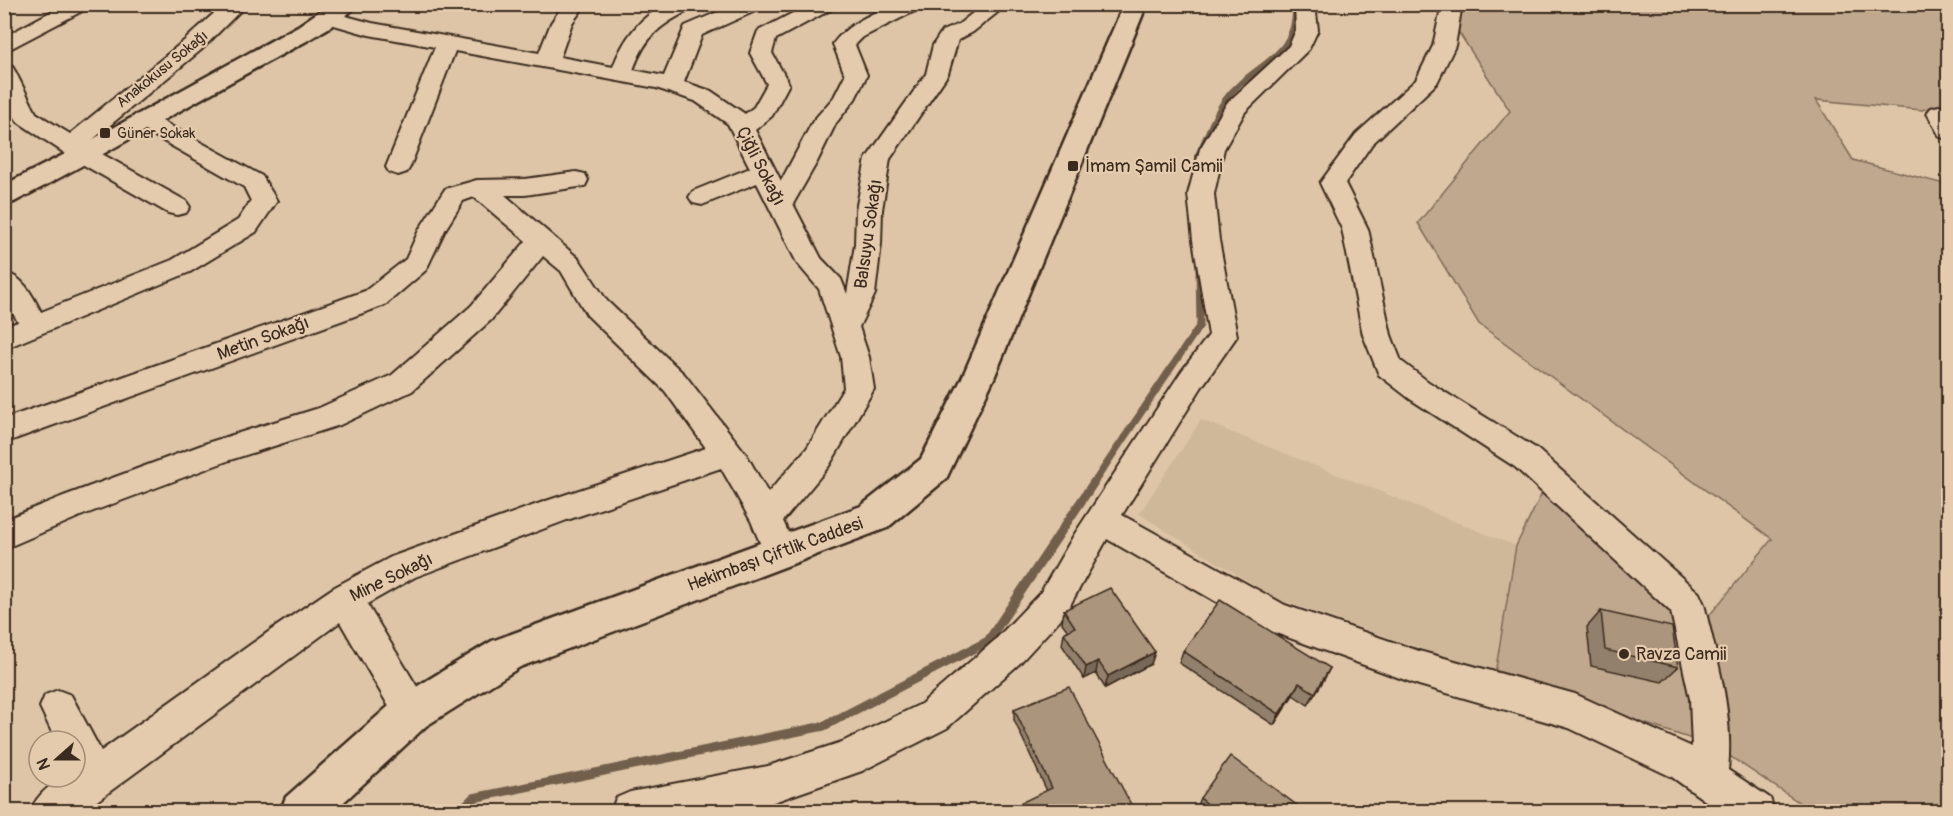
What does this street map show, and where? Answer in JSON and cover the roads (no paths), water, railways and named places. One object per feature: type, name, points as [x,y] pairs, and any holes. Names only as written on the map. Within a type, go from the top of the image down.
[{"type":"main road","name":"Hekimbaşı Çiftlik Caddesi","points":[[301,812],[326,787],[412,712],[506,654],[874,517],[934,469],[978,378],[1136,4]]},
{"type":"main road","points":[[4,196],[77,150],[143,120],[337,11]]},
{"type":"street","points":[[4,46],[81,4]]},
{"type":"street","name":"Anakokusu Sokağı","points":[[77,150],[237,4]]},
{"type":"street","points":[[548,61],[555,37],[569,11],[576,4]]},
{"type":"street","points":[[621,74],[630,47],[647,27],[687,4]]},
{"type":"street","points":[[672,86],[693,32],[755,4]]},
{"type":"street","points":[[742,128],[764,111],[778,84],[762,53],[766,36],[827,4]]},
{"type":"street","points":[[780,204],[805,162],[825,121],[844,99],[856,75],[844,44],[855,32],[914,4]]},
{"type":"street","name":"Balsuyu Sokağı","points":[[845,327],[861,294],[868,244],[869,210],[878,159],[937,74],[944,45],[950,36],[966,28],[998,4]]},
{"type":"street","points":[[630,812],[768,785],[849,758],[934,716],[1007,652],[1053,603],[1102,520],[1191,380],[1223,336],[1206,240],[1201,194],[1212,149],[1234,108],[1298,49],[1307,30],[1305,4]]},
{"type":"street","points":[[1452,4],[1444,46],[1426,83],[1364,139],[1332,183],[1355,229],[1377,335],[1389,368],[1420,391],[1526,458],[1687,604],[1708,699],[1711,751],[1708,778]]},
{"type":"street","name":"Çiğli Sokağı","points":[[337,11],[369,29],[621,74],[672,86],[703,96],[738,120],[810,263],[831,286],[855,357],[859,389],[818,457],[766,518]]},
{"type":"street","points":[[398,167],[448,42]]},
{"type":"street","points":[[4,71],[26,117],[77,150],[177,207]]},
{"type":"street","points":[[4,339],[181,266],[248,226],[264,201],[253,182],[143,120]]},
{"type":"street","points":[[702,197],[764,171]]},
{"type":"street","name":"Metin Sokağı","points":[[4,430],[38,420],[375,297],[417,264],[432,230],[453,195],[477,188],[525,187],[576,180]]},
{"type":"street","points":[[477,188],[488,194],[570,264],[597,308],[675,383],[728,453],[766,518],[780,552]]},
{"type":"street","points":[[4,535],[72,506],[221,451],[328,417],[402,383],[481,313],[541,240]]},
{"type":"street","points":[[4,281],[19,296],[35,327]]},
{"type":"street","name":"Mine Sokağı","points":[[49,812],[345,599],[403,567],[557,510],[728,453]]},
{"type":"street","points":[[1102,520],[1274,617],[1419,668],[1575,712],[1686,764],[1755,812]]},
{"type":"street","points":[[345,599],[412,712]]},
{"type":"street","points":[[58,707],[95,778]]},
{"type":"waterway","points":[[1198,164],[1198,155],[1225,100],[1271,59],[1289,37],[1294,22],[1295,4]]},
{"type":"waterway","points":[[1093,484],[1200,325],[1199,269]]},
{"type":"waterway","points":[[459,812],[473,798],[824,726],[988,641],[1094,482]]},
{"type":"place","name":"Güner Sokak","points":[[105,133]]},
{"type":"place","name":"İmam Şamil Camii","points":[[1073,166]]},
{"type":"place","name":"Ravza Camii","points":[[1624,654]]}]
